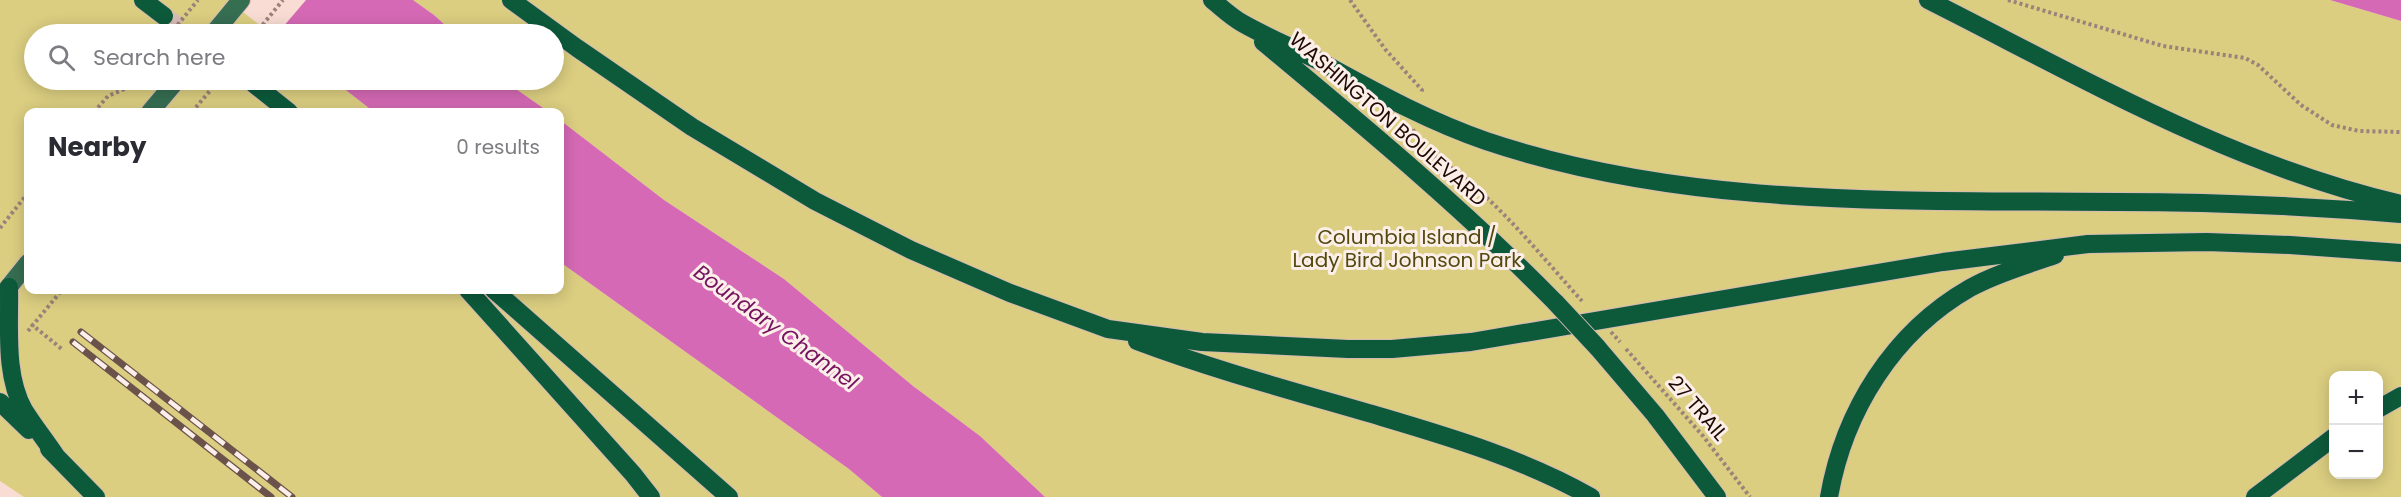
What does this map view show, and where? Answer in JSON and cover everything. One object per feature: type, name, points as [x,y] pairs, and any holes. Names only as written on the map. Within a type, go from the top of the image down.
[{"type":"highway","points":[[143,0],[165,16]]},
{"type":"highway","points":[[511,0],[544,24]]},
{"type":"highway","points":[[1212,0],[1239,21],[1416,113],[1458,131],[1547,159],[1626,176],[1754,192],[1845,198],[2228,204],[2401,214]]},
{"type":"highway","points":[[1928,0],[2173,124],[2329,186],[2401,204]]},
{"type":"highway","name":"WASHINGTON BOULEVARD","points":[[1239,21],[1431,182],[1493,239],[1597,347],[1655,415],[1717,497]]},
{"type":"highway","points":[[564,39],[753,166],[911,250],[1010,293],[1195,362],[1482,449],[1528,466],[1591,497]]},
{"type":"highway","points":[[262,90],[284,108]]},
{"type":"highway","points":[[1108,329],[1202,342],[1348,349],[1432,346],[1537,332],[1984,255],[2088,244],[2207,242],[2401,253]]},
{"type":"highway","points":[[1829,497],[1837,460],[1855,411],[1882,367],[1914,332],[1951,301],[1988,279],[2088,244]]},
{"type":"highway","points":[[4,292],[13,379],[24,409],[56,456]]},
{"type":"highway","points":[[472,294],[651,497]]},
{"type":"highway","points":[[499,294],[729,497]]},
{"type":"highway","points":[[2383,407],[2401,396]]},
{"type":"highway","points":[[0,402],[96,497]]},
{"type":"highway","points":[[2255,497],[2329,441]]},
{"type":"main road","points":[[221,24],[241,0]]},
{"type":"main road","points":[[154,108],[169,90]]},
{"type":"main road","points":[[4,292],[24,267]]},
{"type":"path","points":[[178,24],[198,0]]},
{"type":"path","points":[[263,24],[283,0]]},
{"type":"path","points":[[1350,0],[1385,48],[1422,90],[1421,100]]},
{"type":"path","points":[[2008,0],[2163,46],[2246,58],[2258,65],[2301,105],[2332,125],[2359,131],[2401,132]]},
{"type":"path","points":[[98,108],[108,96],[122,90]]},
{"type":"path","points":[[195,108],[211,90]]},
{"type":"path","points":[[1411,124],[1415,139],[1457,171],[1491,203],[1582,301]]},
{"type":"path","points":[[0,228],[24,198]]},
{"type":"path","points":[[27,332],[59,294]]},
{"type":"path","points":[[27,321],[63,350]]},
{"type":"path","name":"27 TRAIL","points":[[1620,342],[1703,436],[1750,497]]},
{"type":"green space","points":[[0,0],[231,0],[263,24],[24,24],[24,90],[346,90],[369,108],[24,108],[24,294],[564,294],[564,265],[849,469],[882,497],[24,497],[0,481]]},
{"type":"green space","name":"Columbia Island / Lady Bird Johnson Park","points":[[413,0],[2330,0],[2401,21],[2401,497],[1045,497],[980,436],[913,386],[784,279],[664,200],[564,123],[564,108],[543,108],[517,90],[564,90],[564,24],[444,24]]},
{"type":"water","points":[[231,0],[413,0],[444,24],[263,24]]},
{"type":"water","points":[[2330,0],[2401,0],[2401,21]]},
{"type":"water","points":[[346,90],[517,90],[543,108],[369,108]]},
{"type":"water","name":"Boundary Channel","points":[[564,123],[664,200],[784,279],[913,386],[980,436],[1045,497],[882,497],[849,469],[564,265]]},
{"type":"pier","points":[[228,0],[306,0],[286,24],[258,24]]},
{"type":"tunnel","points":[[164,16],[176,24]]},
{"type":"railway","points":[[81,332],[292,497]]},
{"type":"railway","points":[[73,342],[271,497]]}]
